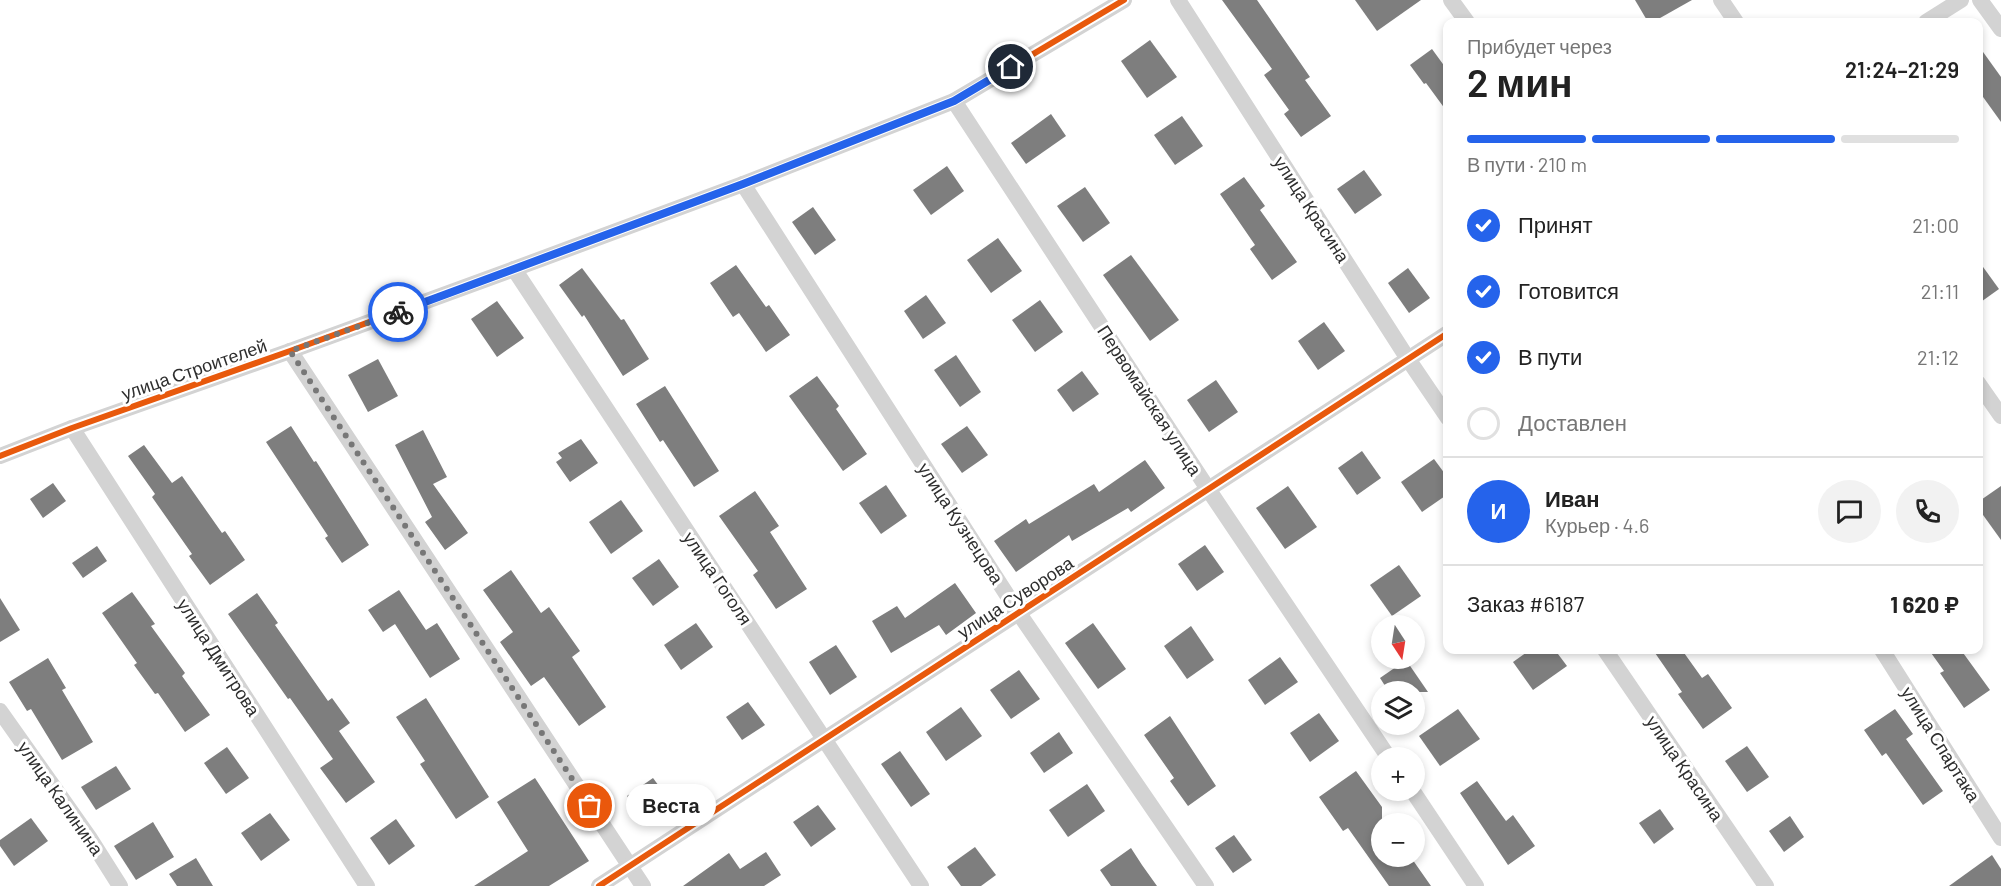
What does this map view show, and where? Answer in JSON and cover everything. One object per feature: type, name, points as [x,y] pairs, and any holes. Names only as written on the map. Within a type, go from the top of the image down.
[{"type":"street","name":"улица Строителей","points":[[0,456],[743,184],[954,101],[1124,0]]},
{"type":"street","name":"улица Красина","points":[[1178,0],[1443,411]]},
{"type":"street","points":[[1451,0],[1464,18]]},
{"type":"street","points":[[1721,0],[1733,18]]},
{"type":"street","points":[[1932,18],[1961,0]]},
{"type":"street","points":[[1980,0],[2001,29]]},
{"type":"street","name":"Первомайская улица","points":[[954,101],[1208,489],[1382,747]]},
{"type":"street","name":"улица Кузнецова","points":[[743,184],[1018,612],[1206,886]]},
{"type":"street","name":"улица Гоголя","points":[[514,269],[921,886]]},
{"type":"street","name":"улица Суворова","points":[[598,886],[1443,336]]},
{"type":"street","points":[[290,351],[643,886]]},
{"type":"street","points":[[1983,390],[2001,416]]},
{"type":"street","name":"улица Дмитрова","points":[[72,428],[367,886]]},
{"type":"street","name":"улица Красина","points":[[1608,654],[1766,886]]},
{"type":"street","name":"улица Спартака","points":[[1885,654],[2001,837]]},
{"type":"street","name":"улица Калинина","points":[[0,711],[89,837],[120,886]]},
{"type":"street","points":[[1419,801],[1476,886]]},
{"type":"building","points":[[1222,0],[1257,0],[1310,77],[1305,80],[1331,116],[1301,137],[1284,114],[1289,110],[1264,75],[1272,69]]},
{"type":"building","points":[[1355,0],[1421,0],[1377,31]]},
{"type":"building","points":[[1635,0],[1692,0],[1660,18],[1646,18]]},
{"type":"building","points":[[1150,40],[1177,77],[1147,98],[1121,61]]},
{"type":"building","points":[[1432,49],[1443,64],[1443,106],[1426,83],[1424,84],[1410,65]]},
{"type":"building","points":[[1983,52],[2001,77],[2001,122],[1983,97]]},
{"type":"building","points":[[1051,114],[1066,136],[1026,164],[1011,143]]},
{"type":"building","points":[[1182,116],[1203,146],[1175,165],[1154,135]]},
{"type":"building","points":[[947,166],[964,191],[931,215],[913,190]]},
{"type":"building","points":[[1364,170],[1382,195],[1355,214],[1337,189]]},
{"type":"building","points":[[1244,177],[1265,206],[1260,210],[1297,262],[1272,280],[1250,249],[1255,245],[1220,194]]},
{"type":"building","points":[[1085,187],[1110,223],[1083,242],[1057,206]]},
{"type":"building","points":[[813,207],[836,240],[815,255],[792,222]]},
{"type":"building","points":[[998,238],[1022,271],[991,293],[967,260]]},
{"type":"building","points":[[1131,255],[1179,320],[1150,341],[1103,275]]},
{"type":"building","points":[[736,265],[766,307],[769,305],[790,335],[766,352],[739,313],[733,317],[710,283]]},
{"type":"building","points":[[1983,267],[1999,289],[1983,300]]},
{"type":"building","points":[[582,268],[621,320],[624,319],[649,359],[623,376],[584,315],[582,317],[559,285]]},
{"type":"building","points":[[1408,268],[1430,298],[1409,313],[1388,283]]},
{"type":"building","points":[[926,295],[946,323],[923,339],[904,311]]},
{"type":"building","points":[[1040,300],[1063,332],[1035,352],[1012,320]]},
{"type":"building","points":[[497,301],[524,338],[497,357],[471,319]]},
{"type":"building","points":[[1324,322],[1345,351],[1318,370],[1298,341]]},
{"type":"building","points":[[956,355],[981,392],[960,407],[934,370]]},
{"type":"building","points":[[378,359],[398,396],[368,412],[348,375]]},
{"type":"building","points":[[1082,371],[1099,394],[1073,412],[1057,390]]},
{"type":"building","points":[[817,376],[839,406],[836,409],[867,454],[843,471],[789,396]]},
{"type":"building","points":[[1216,380],[1238,412],[1209,432],[1187,400]]},
{"type":"building","points":[[665,386],[719,471],[694,487],[663,440],[660,442],[636,404]]},
{"type":"building","points":[[291,426],[369,545],[342,563],[325,538],[328,536],[266,442]]},
{"type":"building","points":[[967,426],[988,455],[962,473],[941,444]]},
{"type":"building","points":[[423,430],[447,477],[433,484],[468,533],[445,550],[425,522],[432,517],[395,445]]},
{"type":"building","points":[[581,439],[598,463],[570,482],[556,462],[562,458],[558,453]]},
{"type":"building","points":[[144,445],[172,483],[182,476],[222,533],[225,531],[245,560],[210,585],[189,556],[192,554],[152,497],[155,494],[128,456]]},
{"type":"building","points":[[1362,451],[1381,478],[1357,495],[1338,468]]},
{"type":"building","points":[[1434,459],[1443,471],[1443,497],[1422,512],[1401,482]]},
{"type":"building","points":[[1145,460],[1165,488],[1131,512],[1128,508],[1072,541],[1069,535],[1016,572],[994,541],[1026,519],[1029,524],[1094,484],[1099,492]]},
{"type":"building","points":[[53,483],[66,501],[43,518],[30,499]]},
{"type":"building","points":[[886,485],[907,516],[881,534],[859,503]]},
{"type":"building","points":[[1288,486],[1317,527],[1285,549],[1256,508]]},
{"type":"building","points":[[2001,486],[2001,540],[1983,515],[1983,499]]},
{"type":"building","points":[[755,491],[779,526],[770,532],[807,589],[776,609],[753,575],[758,571],[719,516]]},
{"type":"building","points":[[621,500],[643,531],[611,554],[589,522]]},
{"type":"building","points":[[1205,545],[1224,572],[1197,591],[1178,564]]},
{"type":"building","points":[[97,546],[107,561],[83,578],[72,563]]},
{"type":"building","points":[[659,559],[679,587],[653,606],[632,578]]},
{"type":"building","points":[[1399,565],[1421,596],[1391,615],[1370,585]]},
{"type":"building","points":[[511,570],[541,613],[549,607],[580,651],[572,657],[606,707],[579,726],[544,677],[531,686],[500,642],[513,632],[483,590]]},
{"type":"building","points":[[955,583],[976,613],[946,635],[939,625],[891,653],[872,621],[897,606],[905,618]]},
{"type":"building","points":[[399,590],[426,630],[437,623],[460,659],[430,678],[395,624],[383,632],[368,610]]},
{"type":"building","points":[[132,592],[155,624],[151,626],[185,673],[182,676],[210,715],[185,732],[158,693],[155,694],[134,665],[137,663],[102,613]]},
{"type":"building","points":[[257,593],[278,623],[275,625],[328,701],[332,698],[350,723],[339,731],[375,782],[346,803],[320,768],[333,759],[228,614]]},
{"type":"building","points":[[0,598],[20,630],[0,642]]},
{"type":"building","points":[[696,623],[713,647],[681,670],[664,645]]},
{"type":"building","points":[[1093,623],[1126,669],[1098,689],[1065,643]]},
{"type":"building","points":[[1191,626],[1214,660],[1187,679],[1164,646]]},
{"type":"building","points":[[836,645],[857,677],[830,695],[809,662]]},
{"type":"building","points":[[1524,654],[1558,654],[1567,666],[1533,690],[1513,662]]},
{"type":"building","points":[[1656,654],[1685,654],[1702,678],[1708,674],[1732,708],[1703,729],[1678,694],[1682,692]]},
{"type":"building","points":[[1932,654],[1964,654],[1990,690],[1964,708],[1940,673],[1944,671]]},
{"type":"building","points":[[1280,657],[1298,682],[1265,705],[1248,680]]},
{"type":"building","points":[[48,658],[66,688],[62,690],[93,742],[62,760],[31,709],[27,711],[9,682]]},
{"type":"building","points":[[1393,669],[1412,669],[1420,681],[1382,681],[1380,678]]},
{"type":"building","points":[[1019,670],[1040,699],[1011,719],[990,690]]},
{"type":"building","points":[[426,698],[489,797],[456,819],[420,764],[425,761],[396,717]]},
{"type":"building","points":[[748,702],[765,725],[742,740],[726,717]]},
{"type":"building","points":[[961,707],[982,736],[946,761],[926,732]]},
{"type":"building","points":[[1458,709],[1480,739],[1440,766],[1419,736],[1425,735],[1425,732]]},
{"type":"building","points":[[1895,709],[1913,734],[1906,739],[1943,791],[1923,805],[1886,753],[1882,756],[1864,730]]},
{"type":"building","points":[[1319,713],[1339,741],[1310,762],[1290,733]]},
{"type":"building","points":[[1170,716],[1216,786],[1188,806],[1170,781],[1174,778],[1144,735]]},
{"type":"building","points":[[1059,732],[1073,753],[1044,773],[1030,753]]},
{"type":"building","points":[[1747,746],[1769,777],[1747,792],[1725,761]]},
{"type":"building","points":[[227,747],[249,778],[226,794],[204,763]]},
{"type":"building","points":[[900,751],[930,794],[911,807],[881,764]]},
{"type":"building","points":[[116,766],[131,789],[96,810],[81,787]]},
{"type":"building","points":[[1356,771],[1371,792],[1371,801],[1378,801],[1382,807],[1382,813],[1371,813],[1371,861],[1348,828],[1343,831],[1319,797]]},
{"type":"building","points":[[535,778],[589,861],[549,886],[474,886],[528,851],[497,802]]},
{"type":"building","points":[[653,778],[670,801],[643,820],[627,796]]},
{"type":"building","points":[[1477,781],[1506,821],[1513,815],[1535,846],[1508,865],[1460,793]]},
{"type":"building","points":[[1087,784],[1105,811],[1068,837],[1049,810]]},
{"type":"building","points":[[818,805],[836,829],[811,847],[793,822]]},
{"type":"building","points":[[1660,809],[1674,829],[1654,844],[1639,823]]},
{"type":"building","points":[[270,813],[290,840],[261,861],[241,833]]},
{"type":"building","points":[[1790,816],[1804,837],[1784,852],[1769,831]]},
{"type":"building","points":[[31,818],[48,841],[14,866],[0,846],[0,840]]},
{"type":"building","points":[[396,819],[415,846],[389,865],[370,838]]},
{"type":"building","points":[[153,822],[174,857],[136,880],[114,846]]},
{"type":"building","points":[[1234,835],[1252,860],[1233,873],[1215,848]]},
{"type":"building","points":[[975,847],[996,875],[981,886],[961,886],[947,867]]},
{"type":"building","points":[[1131,848],[1157,886],[1111,886],[1100,870]]},
{"type":"building","points":[[766,852],[781,875],[764,886],[683,886],[729,853],[740,869]]},
{"type":"building","points":[[1992,855],[2001,869],[2001,886],[1949,886]]},
{"type":"building","points":[[196,858],[213,886],[177,886],[169,874]]},
{"type":"building","points":[[1376,867],[1418,867],[1431,886],[1389,886]]},
{"type":"cycle path","points":[[0,456],[743,184],[954,101],[1124,0]]},
{"type":"cycle path","points":[[599,886],[1443,336]]},
{"type":"way so far","points":[[398,312],[290,351],[590,806]]},
{"type":"place","name":"Веста","points":[[590,806]]},
{"type":"route","points":[[398,312],[743,184],[954,101],[1011,67]]}]
